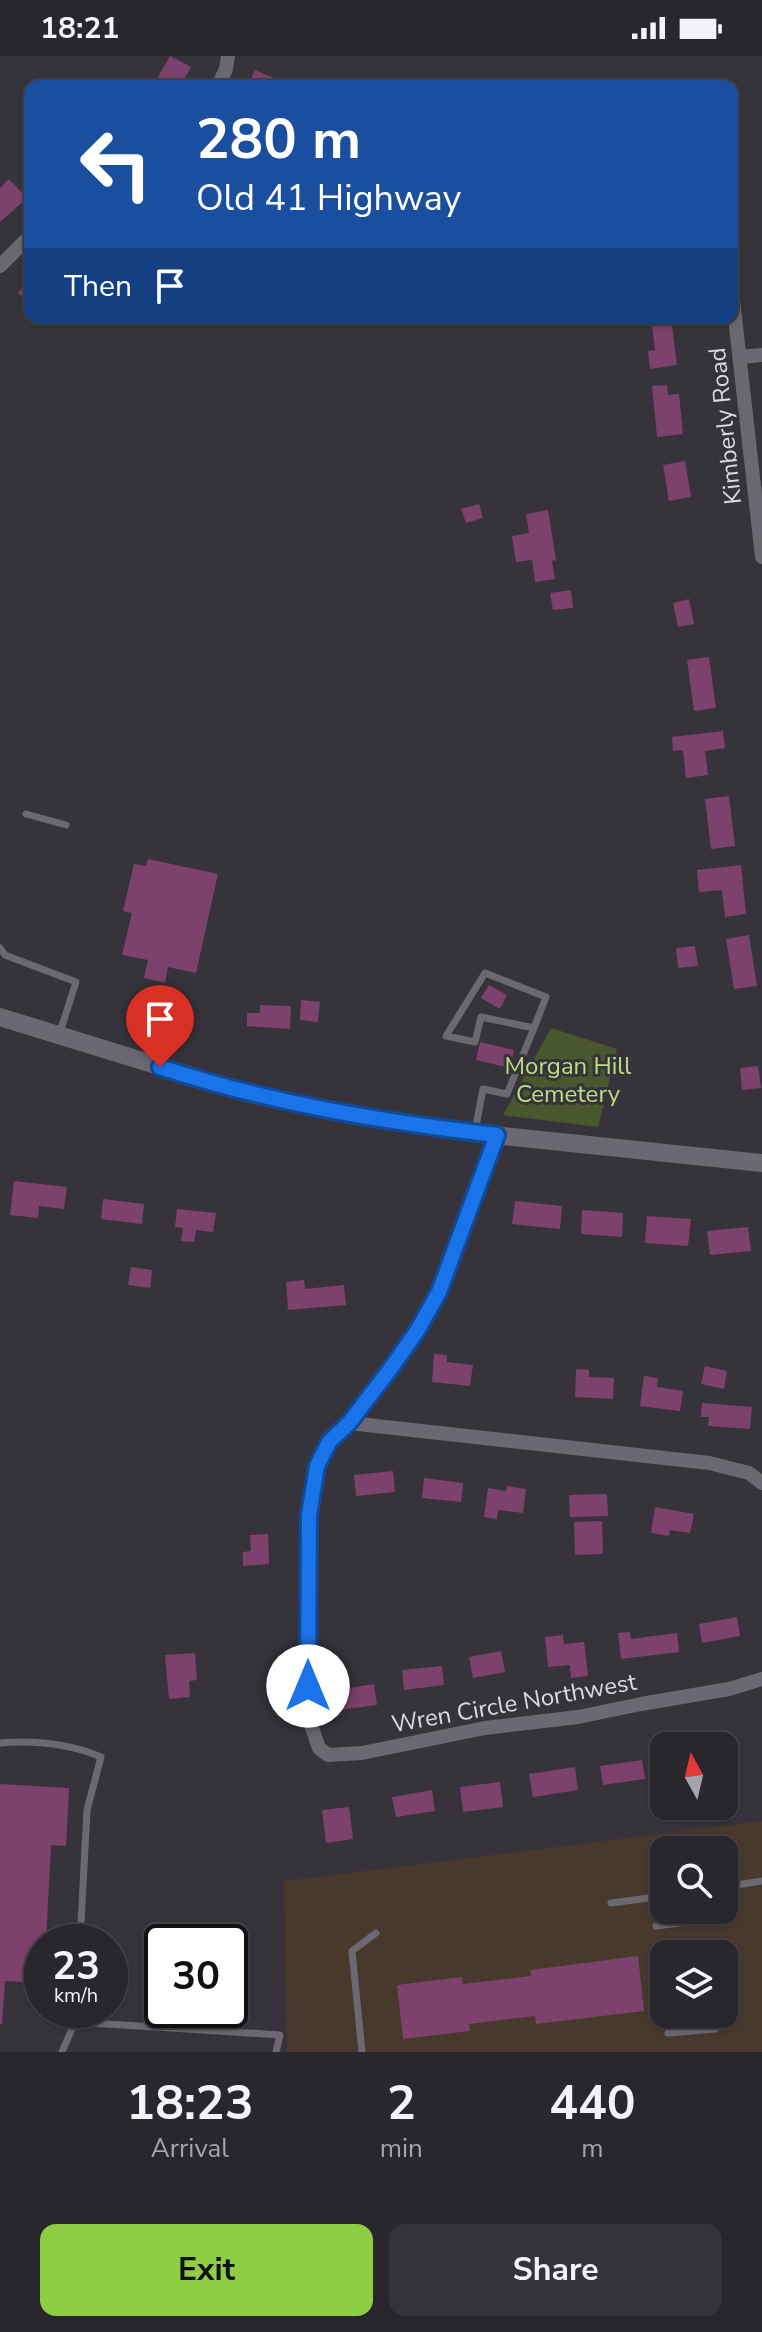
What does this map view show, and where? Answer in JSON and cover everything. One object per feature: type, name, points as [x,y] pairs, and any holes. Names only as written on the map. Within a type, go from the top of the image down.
[{"type":"main road","points":[[0,1017],[250,1094],[393,1123],[762,1163]]},
{"type":"street","points":[[221,80],[228,56]]},
{"type":"street","points":[[0,266],[24,242]]},
{"type":"street","name":"Kimberly Road","points":[[736,324],[762,557]]},
{"type":"street","points":[[740,357],[762,355]]},
{"type":"street","points":[[349,1423],[417,1331],[439,1292],[497,1135]]},
{"type":"street","points":[[349,1423],[709,1463],[749,1473],[762,1483]]},
{"type":"street","name":"Wren Circle Northwest","points":[[349,1423],[329,1442],[317,1466],[312,1492],[308,1560],[309,1704],[311,1725],[319,1748],[328,1755],[338,1756],[485,1728],[578,1717],[729,1689],[762,1679]]},
{"type":"lane","points":[[26,814],[66,825]]},
{"type":"lane","points":[[0,948],[5,955],[76,982],[59,1035]]},
{"type":"lane","points":[[474,1133],[483,1089],[507,1094],[534,1028],[546,997],[485,973],[446,1036],[475,1042],[481,1017],[534,1028]]},
{"type":"lane","points":[[0,1743],[28,1741],[75,1746],[101,1757],[87,1810],[81,1924]]},
{"type":"lane","points":[[738,1885],[762,1881]]},
{"type":"lane","points":[[611,1903],[650,1898]]},
{"type":"lane","points":[[656,1926],[672,1924]]},
{"type":"lane","points":[[362,2052],[352,1951],[376,1933]]},
{"type":"lane","points":[[128,2025],[280,2035],[276,2052]]},
{"type":"lane","points":[[62,2052],[72,2028]]},
{"type":"lane","points":[[668,2033],[715,2029]]},
{"type":"shaded area","points":[[762,1821],[762,2052],[287,2052],[284,1881]]},
{"type":"green space","name":"Morgan Hill Cemetery","points":[[551,1028],[617,1049],[598,1127],[503,1115]]},
{"type":"building","points":[[170,56],[191,67],[183,80],[156,80]]},
{"type":"building","points":[[255,70],[278,80],[251,80]]},
{"type":"building","points":[[9,179],[24,195],[24,201],[0,222],[0,188]]},
{"type":"building","points":[[652,324],[672,324],[677,365],[650,369],[648,351],[655,350]]},
{"type":"building","points":[[667,385],[668,395],[679,394],[683,434],[657,437],[652,386]]},
{"type":"building","points":[[685,461],[691,497],[669,501],[663,465]]},
{"type":"building","points":[[479,504],[483,518],[466,523],[461,509]]},
{"type":"building","points":[[548,510],[556,560],[552,561],[555,579],[535,582],[532,560],[516,562],[512,536],[529,533],[526,514]]},
{"type":"building","points":[[571,590],[573,608],[553,610],[550,593]]},
{"type":"building","points":[[689,599],[694,624],[678,627],[673,603]]},
{"type":"building","points":[[709,657],[716,708],[694,711],[687,660]]},
{"type":"building","points":[[723,731],[725,748],[705,751],[708,775],[686,778],[683,750],[673,751],[672,737]]},
{"type":"building","points":[[729,796],[735,846],[711,849],[705,799]]},
{"type":"building","points":[[148,859],[218,874],[196,973],[168,967],[165,983],[144,978],[148,960],[122,955],[132,913],[123,911],[134,864],[146,866]]},
{"type":"building","points":[[741,865],[746,914],[725,917],[722,890],[699,892],[697,870]]},
{"type":"building","points":[[749,935],[757,986],[734,989],[726,939]]},
{"type":"building","points":[[695,946],[698,966],[678,968],[676,948]]},
{"type":"building","points":[[489,985],[507,995],[500,1009],[481,998]]},
{"type":"building","points":[[301,1000],[320,1002],[318,1022],[300,1020]]},
{"type":"building","points":[[260,1005],[291,1006],[290,1029],[247,1026],[247,1013],[260,1013]]},
{"type":"building","points":[[480,1042],[514,1050],[510,1068],[476,1060]]},
{"type":"building","points":[[758,1066],[761,1088],[742,1090],[740,1068]]},
{"type":"building","points":[[14,1181],[67,1187],[64,1209],[39,1206],[38,1218],[10,1215]]},
{"type":"building","points":[[103,1199],[144,1204],[142,1224],[101,1219]]},
{"type":"building","points":[[515,1201],[562,1206],[560,1229],[512,1224]]},
{"type":"building","points":[[177,1209],[216,1213],[213,1232],[196,1230],[194,1242],[181,1241],[183,1228],[175,1227]]},
{"type":"building","points":[[582,1210],[623,1213],[622,1237],[581,1234]]},
{"type":"building","points":[[647,1216],[691,1219],[688,1246],[645,1243]]},
{"type":"building","points":[[748,1227],[751,1251],[710,1255],[707,1231]]},
{"type":"building","points":[[131,1267],[152,1270],[150,1288],[128,1285]]},
{"type":"building","points":[[304,1280],[305,1289],[344,1285],[346,1305],[288,1310],[286,1282]]},
{"type":"building","points":[[434,1354],[447,1355],[447,1362],[473,1365],[470,1386],[432,1382]]},
{"type":"building","points":[[705,1366],[727,1371],[724,1389],[701,1384]]},
{"type":"building","points":[[576,1369],[589,1370],[589,1377],[614,1378],[613,1399],[575,1397]]},
{"type":"building","points":[[644,1376],[658,1378],[657,1387],[683,1391],[680,1411],[640,1406]]},
{"type":"building","points":[[702,1403],[752,1407],[750,1429],[708,1426],[709,1417],[701,1417]]},
{"type":"building","points":[[393,1471],[395,1492],[356,1496],[354,1475]]},
{"type":"building","points":[[424,1478],[463,1483],[461,1502],[422,1498]]},
{"type":"building","points":[[507,1486],[526,1489],[523,1513],[498,1510],[497,1519],[484,1517],[488,1488],[506,1491]]},
{"type":"building","points":[[607,1494],[608,1516],[570,1517],[569,1495]]},
{"type":"building","points":[[655,1507],[694,1514],[690,1533],[670,1530],[669,1536],[651,1533]]},
{"type":"building","points":[[602,1521],[603,1554],[575,1555],[574,1522]]},
{"type":"building","points":[[268,1534],[269,1564],[243,1566],[243,1552],[251,1551],[250,1535]]},
{"type":"building","points":[[737,1617],[740,1636],[702,1643],[699,1624]]},
{"type":"building","points":[[630,1632],[631,1639],[677,1633],[679,1652],[621,1659],[618,1633]]},
{"type":"building","points":[[563,1635],[564,1644],[584,1642],[588,1676],[571,1678],[570,1665],[548,1667],[545,1637]]},
{"type":"building","points":[[501,1651],[505,1672],[473,1678],[469,1657]]},
{"type":"building","points":[[195,1653],[197,1680],[189,1681],[190,1697],[169,1699],[165,1655]]},
{"type":"building","points":[[442,1666],[444,1685],[404,1690],[402,1670]]},
{"type":"building","points":[[348,1680],[349,1688],[374,1684],[377,1705],[338,1710],[334,1682]]},
{"type":"building","points":[[642,1760],[645,1779],[603,1785],[600,1766]]},
{"type":"building","points":[[575,1767],[578,1790],[533,1797],[529,1774]]},
{"type":"building","points":[[500,1782],[503,1807],[463,1812],[460,1787]]},
{"type":"building","points":[[0,1784],[69,1788],[66,1846],[51,1845],[47,1924],[24,1924],[24,1982],[5,1981],[0,2024]]},
{"type":"building","points":[[432,1790],[435,1811],[396,1817],[392,1797]]},
{"type":"building","points":[[349,1807],[353,1839],[326,1843],[322,1810]]},
{"type":"building","points":[[638,1956],[644,2011],[536,2024],[535,2016],[469,2024],[470,2031],[403,2039],[397,1985],[462,1977],[463,1984],[531,1976],[530,1970]]},
{"type":"route","points":[[160,1067],[250,1094],[358,1116],[405,1125],[497,1135],[439,1292],[417,1331],[349,1423],[329,1442],[317,1466],[309,1515],[308,1686]]}]
